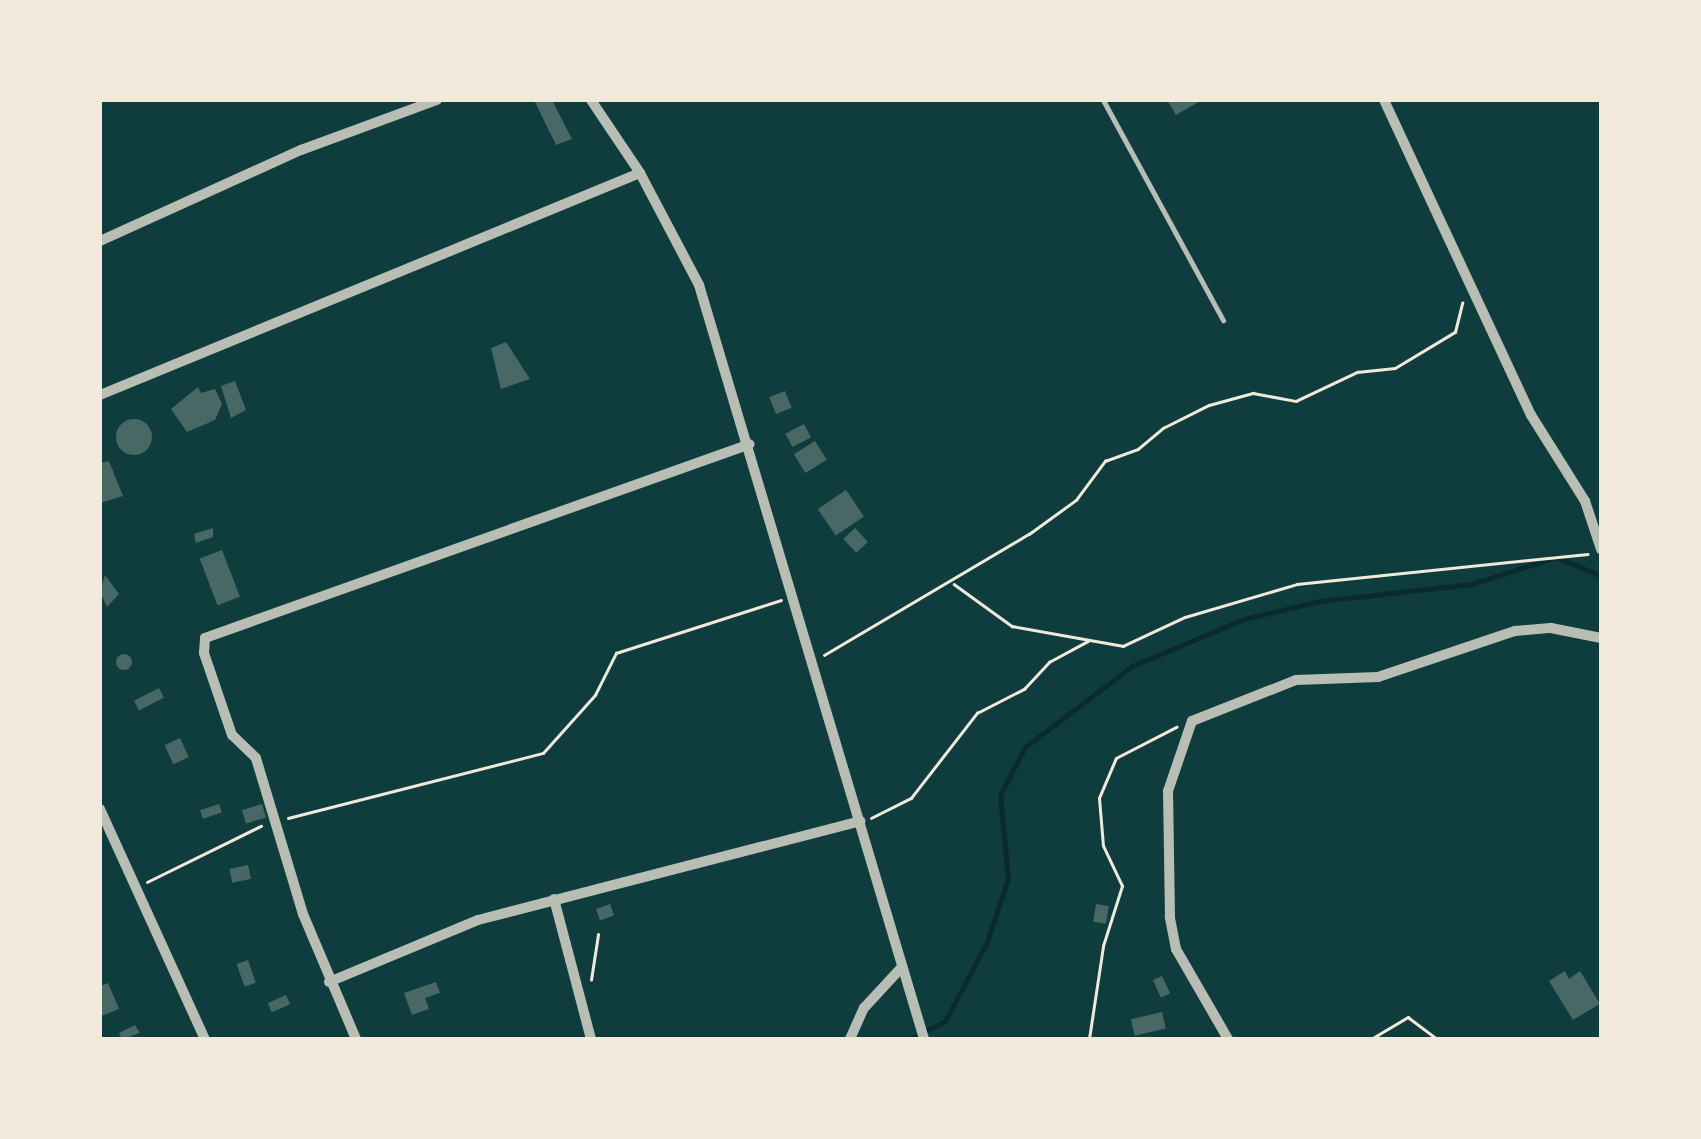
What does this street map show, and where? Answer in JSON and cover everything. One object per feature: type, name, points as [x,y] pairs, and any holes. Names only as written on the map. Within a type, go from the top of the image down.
[{"type":"street","points":[[100,241],[301,150],[437,100]]},
{"type":"street","points":[[591,100],[640,172],[700,284],[924,1039]]},
{"type":"street","points":[[1384,100],[1548,448],[1585,501],[1601,551]]},
{"type":"street","points":[[100,395],[640,172]]},
{"type":"street","points":[[356,1039],[330,982],[256,758],[232,735],[204,653],[209,634],[750,444]]},
{"type":"street","points":[[1228,1039],[1176,949],[1170,917],[1168,791],[1192,721],[1296,680],[1378,677],[1515,631],[1551,628],[1601,638]]},
{"type":"street","points":[[100,809],[205,1039]]},
{"type":"street","points":[[330,982],[434,936],[554,899],[860,820]]},
{"type":"street","points":[[554,899],[591,1039]]},
{"type":"street","points":[[850,1039],[864,1008],[902,966]]},
{"type":"lane","points":[[1102,100],[1223,320]]},
{"type":"path","points":[[811,663],[884,614],[952,584],[980,558],[1076,500],[1105,461],[1138,449],[1194,412],[1252,394],[1296,401],[1356,372],[1394,368],[1454,332],[1468,272]]},
{"type":"path","points":[[952,584],[1012,626],[1123,646],[1185,618],[1298,584],[1601,551]]},
{"type":"path","points":[[135,886],[279,820],[543,753],[595,695],[616,653],[792,596]]},
{"type":"path","points":[[860,820],[889,813],[911,798],[977,713],[1024,689],[1049,662],[1091,640]]},
{"type":"path","points":[[1089,1039],[1103,946],[1122,886],[1103,846],[1099,798],[1116,758],[1192,721]]},
{"type":"path","points":[[584,1006],[598,935]]},
{"type":"path","points":[[1371,1039],[1408,1018],[1437,1039]]},
{"type":"building","points":[[534,100],[552,100],[572,139],[556,145]]},
{"type":"building","points":[[1167,100],[1202,100],[1176,115]]},
{"type":"building","points":[[506,342],[530,379],[501,389],[491,348]]},
{"type":"building","points":[[235,381],[246,410],[231,418],[221,386]]},
{"type":"building","points":[[198,387],[201,393],[215,389],[222,404],[215,420],[187,432],[171,409]]},
{"type":"building","points":[[785,391],[792,408],[776,414],[769,397]]},
{"type":"building","points":[[134,419],[147,424],[152,437],[147,450],[134,455],[121,450],[116,437],[121,424]]},
{"type":"building","points":[[804,424],[811,437],[793,447],[785,434]]},
{"type":"building","points":[[815,441],[827,460],[805,473],[794,454]]},
{"type":"building","points":[[109,461],[123,496],[100,503],[100,463]]},
{"type":"building","points":[[846,490],[864,517],[836,536],[818,509]]},
{"type":"building","points":[[213,528],[213,537],[196,543],[194,534]]},
{"type":"building","points":[[855,528],[868,542],[856,553],[843,539]]},
{"type":"building","points":[[222,550],[240,597],[218,605],[200,559]]},
{"type":"building","points":[[105,575],[119,594],[107,607],[100,592]]},
{"type":"building","points":[[124,654],[132,662],[124,670],[116,662]]},
{"type":"building","points":[[159,688],[164,698],[139,711],[134,701]]},
{"type":"building","points":[[180,738],[189,757],[173,764],[165,745]]},
{"type":"building","points":[[219,804],[222,813],[203,819],[200,810]]},
{"type":"building","points":[[262,804],[266,817],[246,824],[242,810]]},
{"type":"building","points":[[248,865],[251,879],[232,883],[229,869]]},
{"type":"building","points":[[610,904],[614,915],[600,920],[596,909]]},
{"type":"building","points":[[1096,904],[1109,906],[1106,924],[1093,922]]},
{"type":"building","points":[[248,960],[256,983],[244,987],[237,964]]},
{"type":"building","points":[[1565,971],[1569,979],[1580,971],[1600,1004],[1573,1020],[1549,981]]},
{"type":"building","points":[[1162,976],[1170,993],[1161,997],[1153,980]]},
{"type":"building","points":[[436,982],[440,993],[425,998],[429,1009],[412,1015],[404,993]]},
{"type":"building","points":[[108,983],[119,1009],[101,1016],[100,986]]},
{"type":"building","points":[[286,995],[290,1004],[272,1012],[268,1003]]},
{"type":"building","points":[[1162,1012],[1166,1029],[1135,1036],[1131,1019]]},
{"type":"building","points":[[135,1025],[140,1033],[122,1039],[119,1033]]},
{"type":"waterway","points":[[911,1039],[945,1021],[987,942],[1008,879],[1000,795],[1025,747],[1132,666],[1244,619],[1320,601],[1472,584],[1556,557],[1601,576]]}]
